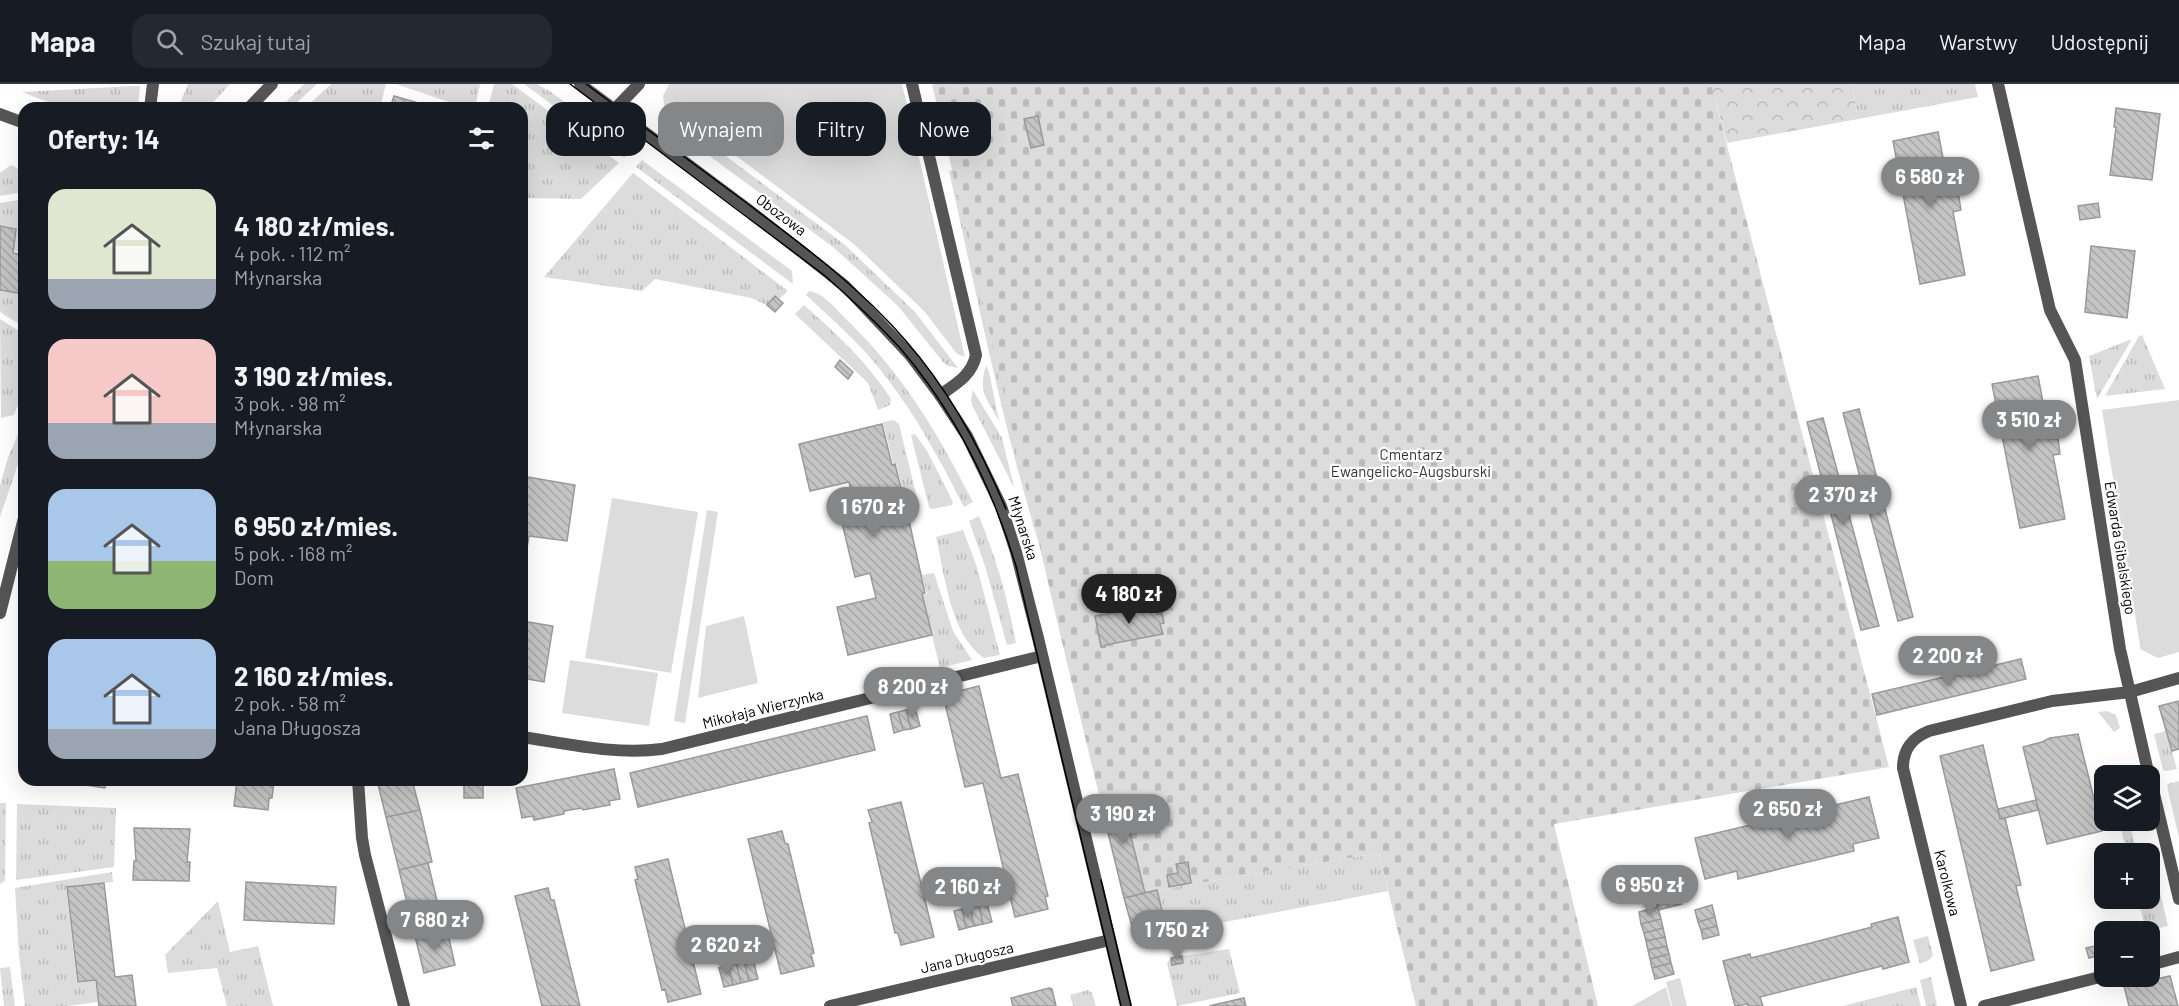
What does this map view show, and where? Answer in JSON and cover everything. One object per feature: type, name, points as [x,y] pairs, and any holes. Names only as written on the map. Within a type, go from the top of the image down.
[{"type":"street","points":[[151,102],[153,84]]},
{"type":"street","points":[[255,102],[272,84]]},
{"type":"street","name":"Obozowa","points":[[579,84],[603,102]]},
{"type":"street","points":[[622,102],[639,84]]},
{"type":"street","points":[[912,84],[976,355],[974,366],[969,374],[940,395]]},
{"type":"street","name":"Edwarda Gibalskiego","points":[[1998,84],[2050,310],[2075,360],[2120,649],[2147,765]]},
{"type":"street","points":[[0,114],[18,121]]},
{"type":"street","name":"Obozowa","points":[[646,134],[845,286],[910,355],[940,395]]},
{"type":"street","name":"Młynarska","points":[[940,395],[967,436],[1001,506],[1018,561],[1126,1006]]},
{"type":"street","points":[[0,613],[18,542]]},
{"type":"street","name":"Mikołaja Wierzynka","points":[[528,738],[615,751],[638,752],[662,749],[1042,656]]},
{"type":"street","points":[[2130,692],[2179,678]]},
{"type":"street","name":"Karolkowa","points":[[1961,1006],[1903,768],[1903,759],[1909,744],[1929,731],[2052,701],[2130,692]]},
{"type":"street","points":[[358,786],[363,846],[404,1006]]},
{"type":"street","name":"Edwarda Gibalskiego","points":[[2160,821],[2179,899]]},
{"type":"street","name":"Jana Długosza","points":[[830,1006],[1110,940]]},
{"type":"street","points":[[2160,962],[2179,957]]},
{"type":"street","points":[[1984,1006],[2094,978]]},
{"type":"green space","points":[[188,84],[230,84],[214,102],[180,102]]},
{"type":"green space","points":[[304,84],[317,84],[298,102],[286,102]]},
{"type":"green space","points":[[331,84],[386,84],[382,102],[312,102]]},
{"type":"green space","points":[[396,84],[480,84],[476,102],[448,102]]},
{"type":"green space","points":[[494,84],[512,84],[546,109],[546,156],[610,156],[619,163],[581,199],[528,198],[528,102],[490,102]]},
{"type":"green space","points":[[524,84],[537,84],[564,102],[548,102]]},
{"type":"green space","points":[[669,84],[902,84],[906,102],[898,102],[898,156],[919,156],[965,357],[957,354],[924,311],[855,245],[736,156],[784,156],[784,102],[664,102],[663,96]]},
{"type":"green space","name":"Cmentarz Ewangelicko-Augsburski","points":[[932,84],[1711,84],[1889,767],[1554,824],[1598,1006],[1416,1006],[1379,853],[1157,890],[1124,898],[949,156],[991,156],[991,102],[936,102]]},
{"type":"green space","points":[[1711,84],[1852,84],[1858,119],[1727,143]]},
{"type":"green space","points":[[1852,84],[1975,84],[1978,97],[1858,119]]},
{"type":"green space","points":[[140,86],[139,102],[48,102],[22,92]]},
{"type":"green space","points":[[709,156],[727,157],[844,244],[915,312],[958,368],[948,366],[943,362],[898,306],[833,247]]},
{"type":"green space","points":[[642,160],[792,271],[793,284],[636,167]]},
{"type":"green space","points":[[11,165],[18,169],[18,193],[0,196],[0,173]]},
{"type":"green space","points":[[953,170],[1040,547],[1026,501],[991,360],[949,171]]},
{"type":"green space","points":[[633,173],[788,291],[779,299],[775,296],[767,305],[751,298],[655,279],[642,291],[544,277]]},
{"type":"green space","points":[[18,200],[18,252],[13,251],[16,228],[0,226],[0,203]]},
{"type":"green space","points":[[0,291],[18,293],[18,323],[0,312]]},
{"type":"green space","points":[[809,291],[819,294],[831,304],[883,358],[931,426],[973,502],[964,507],[928,440],[897,392],[858,344],[806,295]]},
{"type":"green space","points":[[804,305],[862,361],[891,399],[890,405],[878,410],[868,383],[795,314]]},
{"type":"green space","points":[[0,319],[18,330],[18,405],[14,415],[1,418]]},
{"type":"green space","points":[[2142,335],[2165,389],[2105,396],[2139,336]]},
{"type":"green space","points":[[2132,339],[2097,399],[2089,356]]},
{"type":"green space","points":[[986,365],[989,372],[999,421],[983,389]]},
{"type":"green space","points":[[973,390],[1002,438],[1014,487],[972,405]]},
{"type":"green space","points":[[2179,400],[2179,652],[2158,658],[2140,649],[2102,410]]},
{"type":"green space","points":[[894,420],[899,424],[919,506],[917,513],[909,515],[883,422]]},
{"type":"green space","points":[[18,434],[18,464],[0,517],[0,485]]},
{"type":"green space","points":[[915,434],[927,451],[953,502],[952,505],[932,509],[929,507],[911,435]]},
{"type":"green space","points":[[612,498],[698,512],[671,673],[585,658]]},
{"type":"green space","points":[[707,510],[718,512],[685,723],[674,721]]},
{"type":"green space","points":[[979,516],[1001,579],[1016,643],[1007,645],[985,566],[969,521]]},
{"type":"green space","points":[[963,530],[977,567],[1000,655],[984,658],[963,635],[956,620],[936,537]]},
{"type":"green space","points":[[934,573],[953,631],[972,660],[940,668],[922,595],[927,594],[922,575]]},
{"type":"green space","points":[[744,616],[758,683],[698,698],[706,626]]},
{"type":"green space","points":[[570,660],[658,673],[649,726],[562,713]]},
{"type":"green space","points":[[2107,711],[2116,715],[2120,728],[2114,732],[2098,712]]},
{"type":"green space","points":[[2166,731],[2177,769],[2166,771],[2163,770],[2154,734]]},
{"type":"green space","points":[[2179,781],[2179,838],[2167,786]]},
{"type":"green space","points":[[0,803],[6,803],[5,881],[0,884]]},
{"type":"green space","points":[[17,804],[116,808],[114,867],[16,880]]},
{"type":"green space","points":[[2122,831],[2132,831],[2134,843],[2124,843]]},
{"type":"green space","points":[[1379,853],[1388,891],[1167,933],[1157,890]]},
{"type":"green space","points":[[112,872],[113,882],[66,887],[77,983],[95,981],[98,1002],[67,1006],[25,1006],[15,888]]},
{"type":"green space","points":[[2160,892],[2168,926],[2160,928],[2160,921],[2144,921],[2140,909],[2160,909]]},
{"type":"green space","points":[[218,901],[230,952],[258,946],[273,1006],[227,1006],[217,968],[168,973],[165,955]]},
{"type":"green space","points":[[1928,936],[1933,955],[1929,960],[1920,964],[1913,940]]},
{"type":"green space","points":[[1229,949],[1240,993],[1177,1006],[1167,963],[1171,958],[1173,965],[1183,963],[1182,956]]},
{"type":"green space","points":[[10,967],[15,1006],[4,1006],[0,968]]},
{"type":"green space","points":[[1931,977],[1937,1006],[1926,1006],[1920,980]]},
{"type":"green space","points":[[1680,978],[1687,1006],[1672,1006],[1666,982]]},
{"type":"green space","points":[[1666,987],[1671,1006],[1632,1006]]},
{"type":"green space","points":[[1916,987],[1921,1006],[1843,1006]]},
{"type":"green space","points":[[1088,990],[1092,993],[1096,1006],[1073,1006],[1070,995]]},
{"type":"building","points":[[394,96],[415,102],[392,102]]},
{"type":"building","points":[[2116,108],[2160,114],[2152,180],[2110,175]]},
{"type":"building","points":[[1038,116],[1044,145],[1031,148],[1024,119]]},
{"type":"building","points":[[1938,132],[1950,194],[1958,192],[1961,210],[1953,212],[1965,275],[1920,284],[1893,141]]},
{"type":"building","points":[[2098,203],[2100,217],[2080,220],[2078,206]]},
{"type":"building","points":[[0,226],[16,229],[13,253],[18,254],[18,293],[0,290]]},
{"type":"building","points":[[2091,246],[2135,251],[2127,318],[2085,312]]},
{"type":"building","points":[[775,296],[783,303],[775,312],[767,305]]},
{"type":"building","points":[[840,360],[853,372],[848,379],[835,367]]},
{"type":"building","points":[[2038,376],[2050,439],[2058,438],[2060,454],[2053,455],[2065,519],[2020,528],[1992,384]]},
{"type":"building","points":[[1859,409],[1913,617],[1898,621],[1843,413]]},
{"type":"building","points":[[1823,418],[1879,626],[1861,630],[1807,422]]},
{"type":"building","points":[[882,424],[908,516],[932,635],[848,655],[837,607],[876,598],[870,573],[855,577],[839,510],[854,507],[849,482],[810,491],[799,444]]},
{"type":"building","points":[[528,477],[575,485],[567,541],[529,536],[528,542]]},
{"type":"building","points":[[1156,603],[1157,614],[1162,613],[1164,623],[1160,624],[1163,634],[1101,647],[1095,616],[1153,606],[1152,604]]},
{"type":"building","points":[[528,622],[553,626],[544,682],[528,679]]},
{"type":"building","points":[[2021,659],[2026,679],[1877,715],[1872,694]]},
{"type":"building","points":[[979,686],[1001,778],[1018,774],[1048,896],[1045,897],[1048,909],[1015,917],[983,783],[965,787],[943,695]]},
{"type":"building","points":[[2179,701],[2179,749],[2172,751],[2159,706]]},
{"type":"building","points":[[915,708],[920,726],[911,729],[906,710]]},
{"type":"building","points":[[906,710],[911,729],[903,730],[898,712]]},
{"type":"building","points":[[898,712],[903,730],[894,733],[890,714]]},
{"type":"building","points":[[867,716],[875,750],[638,807],[630,773]]},
{"type":"building","points":[[2078,734],[2094,799],[2094,831],[2102,831],[2047,844],[2023,747],[2050,738]]},
{"type":"building","points":[[1983,745],[2000,819],[2005,818],[2021,885],[2016,886],[2034,960],[1991,971],[1940,756]]},
{"type":"building","points":[[614,769],[620,799],[609,801],[610,805],[564,811],[564,814],[534,820],[533,816],[522,818],[516,788]]},
{"type":"building","points":[[236,786],[273,786],[268,810],[234,806]]},
{"type":"building","points":[[378,786],[414,786],[420,810],[386,817]]},
{"type":"building","points":[[464,786],[483,786],[483,798],[464,798]]},
{"type":"building","points":[[1129,797],[1135,820],[1127,821],[1145,893],[1124,898],[1101,804]]},
{"type":"building","points":[[1869,797],[1879,838],[1853,844],[1854,851],[1738,879],[1737,871],[1705,879],[1695,838]]},
{"type":"building","points":[[2036,800],[2038,810],[2000,819],[1998,809]]},
{"type":"building","points":[[901,802],[934,937],[901,945],[898,933],[895,933],[869,823],[872,822],[868,810]]},
{"type":"building","points":[[420,810],[432,862],[399,870],[386,817]]},
{"type":"building","points":[[134,828],[190,829],[187,862],[190,862],[189,881],[133,880],[134,861],[136,861]]},
{"type":"building","points":[[782,831],[785,843],[788,844],[814,953],[811,954],[814,966],[781,974],[748,839]]},
{"type":"building","points":[[668,859],[701,994],[668,1002],[665,989],[662,990],[635,880],[638,879],[635,867]]},
{"type":"building","points":[[1188,862],[1191,883],[1169,887],[1167,875],[1178,873],[1176,864]]},
{"type":"building","points":[[428,863],[444,930],[415,936],[399,870]]},
{"type":"building","points":[[246,882],[336,887],[334,924],[244,920]]},
{"type":"building","points":[[104,883],[115,977],[132,975],[136,1006],[99,1006],[96,980],[78,982],[67,887]]},
{"type":"building","points":[[548,888],[551,900],[554,900],[580,1006],[542,1006],[515,896]]},
{"type":"building","points":[[1157,890],[1165,923],[1133,930],[1124,898]]},
{"type":"building","points":[[1680,897],[1682,904],[1658,910],[1656,903]]},
{"type":"building","points":[[987,903],[992,922],[983,924],[979,905]]},
{"type":"building","points":[[979,905],[983,924],[974,926],[970,907]]},
{"type":"building","points":[[1712,905],[1715,917],[1698,922],[1695,910]]},
{"type":"building","points":[[970,907],[974,926],[966,928],[962,909]]},
{"type":"building","points":[[1658,907],[1661,919],[1641,924],[1639,912]]},
{"type":"building","points":[[962,909],[966,928],[959,930],[954,911]]},
{"type":"building","points":[[1715,917],[1717,926],[1701,930],[1698,922]]},
{"type":"building","points":[[1898,917],[1909,962],[1883,969],[1882,966],[1760,997],[1763,1006],[1748,1006],[1748,1004],[1735,1006],[1723,961],[1750,954],[1751,958],[1811,943],[1872,927],[1871,924]]},
{"type":"building","points":[[1661,919],[1663,928],[1644,933],[1641,924]]},
{"type":"building","points":[[1717,926],[1719,935],[1703,939],[1701,930]]},
{"type":"building","points":[[1663,928],[1665,937],[1646,941],[1644,933]]},
{"type":"building","points":[[447,930],[455,965],[424,973],[415,936]]},
{"type":"building","points":[[1665,937],[1667,946],[1648,950],[1646,941]]},
{"type":"building","points":[[1667,946],[1669,954],[1650,959],[1648,950]]},
{"type":"building","points":[[2094,946],[2094,957],[2089,958],[2086,948]]},
{"type":"building","points":[[1669,954],[1671,963],[1652,968],[1650,959]]},
{"type":"building","points":[[1182,956],[1183,963],[1172,965],[1171,958]]},
{"type":"building","points":[[753,959],[758,979],[749,981],[744,961]]},
{"type":"building","points":[[744,961],[749,981],[741,983],[736,963]]},
{"type":"building","points":[[736,963],[741,983],[733,985],[728,965]]},
{"type":"building","points":[[1671,963],[1674,974],[1655,979],[1652,968]]},
{"type":"building","points":[[728,965],[733,985],[724,987],[719,968]]},
{"type":"building","points":[[2170,976],[2178,1006],[2129,1006],[2124,987],[2160,987],[2160,978]]},
{"type":"building","points":[[1052,989],[1056,1006],[1013,1006],[1011,998]]},
{"type":"building","points":[[1244,998],[1246,1006],[1209,1006]]},
{"type":"tram line","points":[[570,84],[824,275],[900,348],[920,372],[954,424],[983,479],[1016,566],[1121,1006]]},
{"type":"tram line","points":[[586,84],[808,250],[888,321],[922,360],[950,400],[975,442],[1006,509]]},
{"type":"tram line","points":[[1101,880],[1131,1006]]}]
